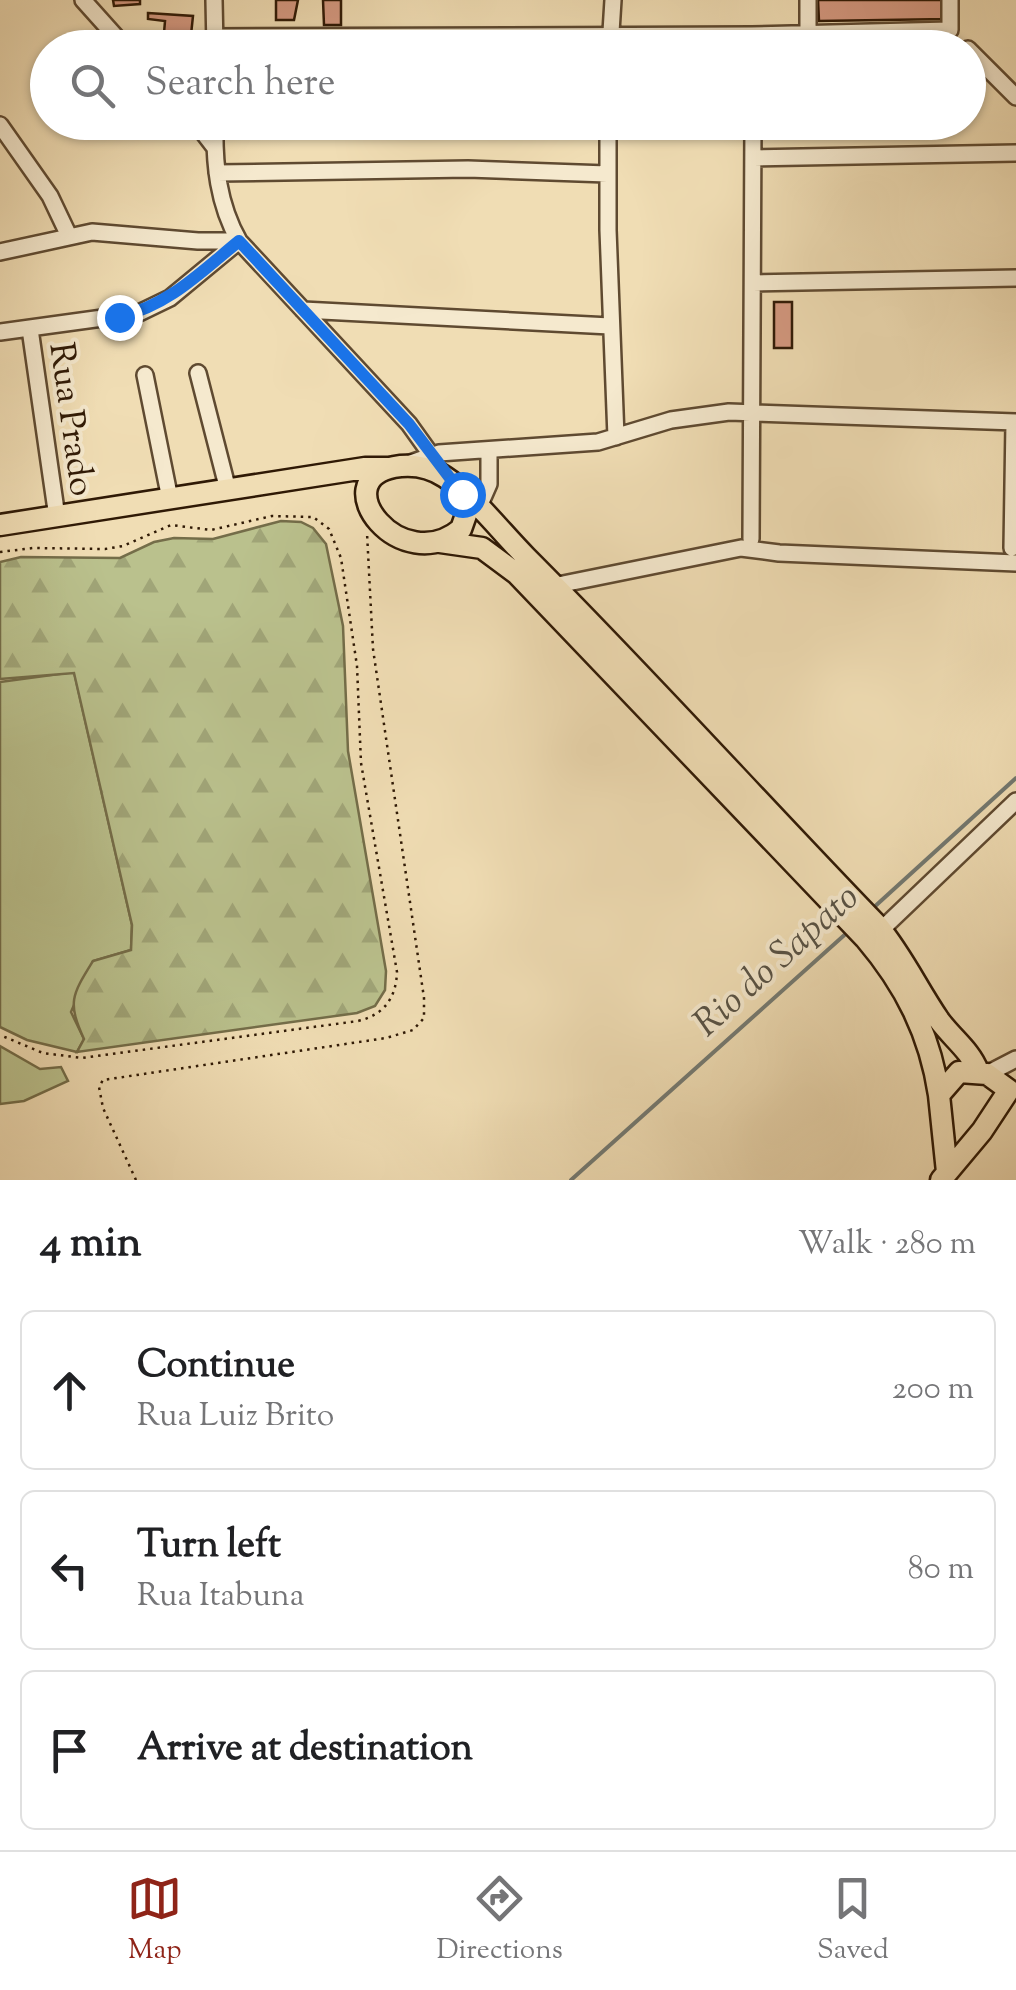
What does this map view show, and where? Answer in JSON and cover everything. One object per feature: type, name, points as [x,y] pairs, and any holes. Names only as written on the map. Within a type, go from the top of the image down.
[{"type":"main road","points":[[366,504],[370,482],[395,467]]},
{"type":"main road","points":[[0,525],[365,468],[425,468],[464,494],[553,586],[850,910]]},
{"type":"main road","points":[[310,477],[346,486],[391,534],[410,542],[463,543],[494,554],[517,574],[850,910],[906,961],[936,1016],[982,1072]]},
{"type":"main road","points":[[438,542],[456,533],[466,521],[464,494]]},
{"type":"main road","points":[[463,543],[476,522],[464,494]]},
{"type":"main road","points":[[875,931],[891,971],[921,1024],[935,1068],[944,1176]]},
{"type":"main road","points":[[939,1095],[959,1072],[982,1072],[1012,1084],[982,1131],[944,1176]]},
{"type":"street","points":[[82,0],[110,30]]},
{"type":"street","points":[[214,0],[215,30]]},
{"type":"street","points":[[611,30],[613,0]]},
{"type":"street","points":[[808,0],[808,30]]},
{"type":"street","points":[[950,0],[950,30]]},
{"type":"street","points":[[986,67],[1016,98]]},
{"type":"street","points":[[0,125],[50,196],[68,236]]},
{"type":"street","points":[[208,140],[214,148]]},
{"type":"street","points":[[214,140],[224,211],[239,241],[409,424],[464,494],[489,484],[489,450]]},
{"type":"street","points":[[608,140],[616,437]]},
{"type":"street","points":[[752,540],[754,140]]},
{"type":"street","points":[[754,158],[1016,153]]},
{"type":"street","points":[[217,173],[468,168],[607,174]]},
{"type":"street","points":[[0,252],[68,236],[112,232],[239,241]]},
{"type":"street","points":[[0,332],[119,317],[154,306],[239,241]]},
{"type":"street","points":[[754,283],[1016,278]]},
{"type":"street","points":[[302,310],[610,326]]},
{"type":"street","name":"Rua Prado","points":[[30,328],[58,517]]},
{"type":"street","points":[[198,373],[228,490]]},
{"type":"street","points":[[145,375],[170,500]]},
{"type":"street","points":[[395,467],[430,454],[576,445],[690,416],[751,413],[1015,422],[1014,555],[779,553],[742,548],[553,586]]},
{"type":"street","points":[[875,931],[1016,800]]},
{"type":"street","points":[[982,1072],[1016,1058]]},
{"type":"path","points":[[0,552],[33,548],[106,549],[171,525],[211,530],[288,515],[322,522],[334,536],[340,558],[356,666],[362,763],[397,972],[394,994],[387,1005],[358,1021],[82,1058],[43,1053],[0,1035]]},
{"type":"path","points":[[136,1180],[103,1108],[99,1088],[103,1080],[386,1038],[413,1030],[424,1018],[373,649],[368,532]]},
{"type":"green space","points":[[281,521],[301,522],[313,528],[326,544],[343,626],[348,751],[386,971],[385,990],[375,1006],[357,1013],[77,1052],[84,1039],[75,1016],[76,991],[93,961],[131,950],[132,925],[74,673],[0,679],[0,562],[21,557],[120,558],[154,542],[213,539]]},
{"type":"green space","points":[[74,672],[132,925],[131,950],[93,961],[71,1012],[84,1039],[77,1052],[27,1040],[0,1027],[0,682]]},
{"type":"green space","points":[[0,1046],[40,1069],[61,1067],[68,1081],[24,1101],[0,1104]]},
{"type":"building","points":[[113,0],[140,0],[140,4],[114,6]]},
{"type":"building","points":[[276,0],[298,0],[294,20],[276,20]]},
{"type":"building","points":[[323,0],[341,0],[341,25],[324,25]]},
{"type":"building","points":[[818,0],[946,0],[946,19],[819,21]]},
{"type":"building","points":[[148,13],[193,16],[192,30],[164,30],[165,21],[148,19]]},
{"type":"building","points":[[774,302],[792,302],[792,348],[774,348]]},
{"type":"waterway","name":"Rio do Sapato","points":[[872,909],[1016,778]]},
{"type":"waterway","name":"Rio do Sapato","points":[[571,1180],[850,930]]},
{"type":"route","points":[[119,317],[139,313],[170,298],[239,241],[409,424],[462,494]]}]
